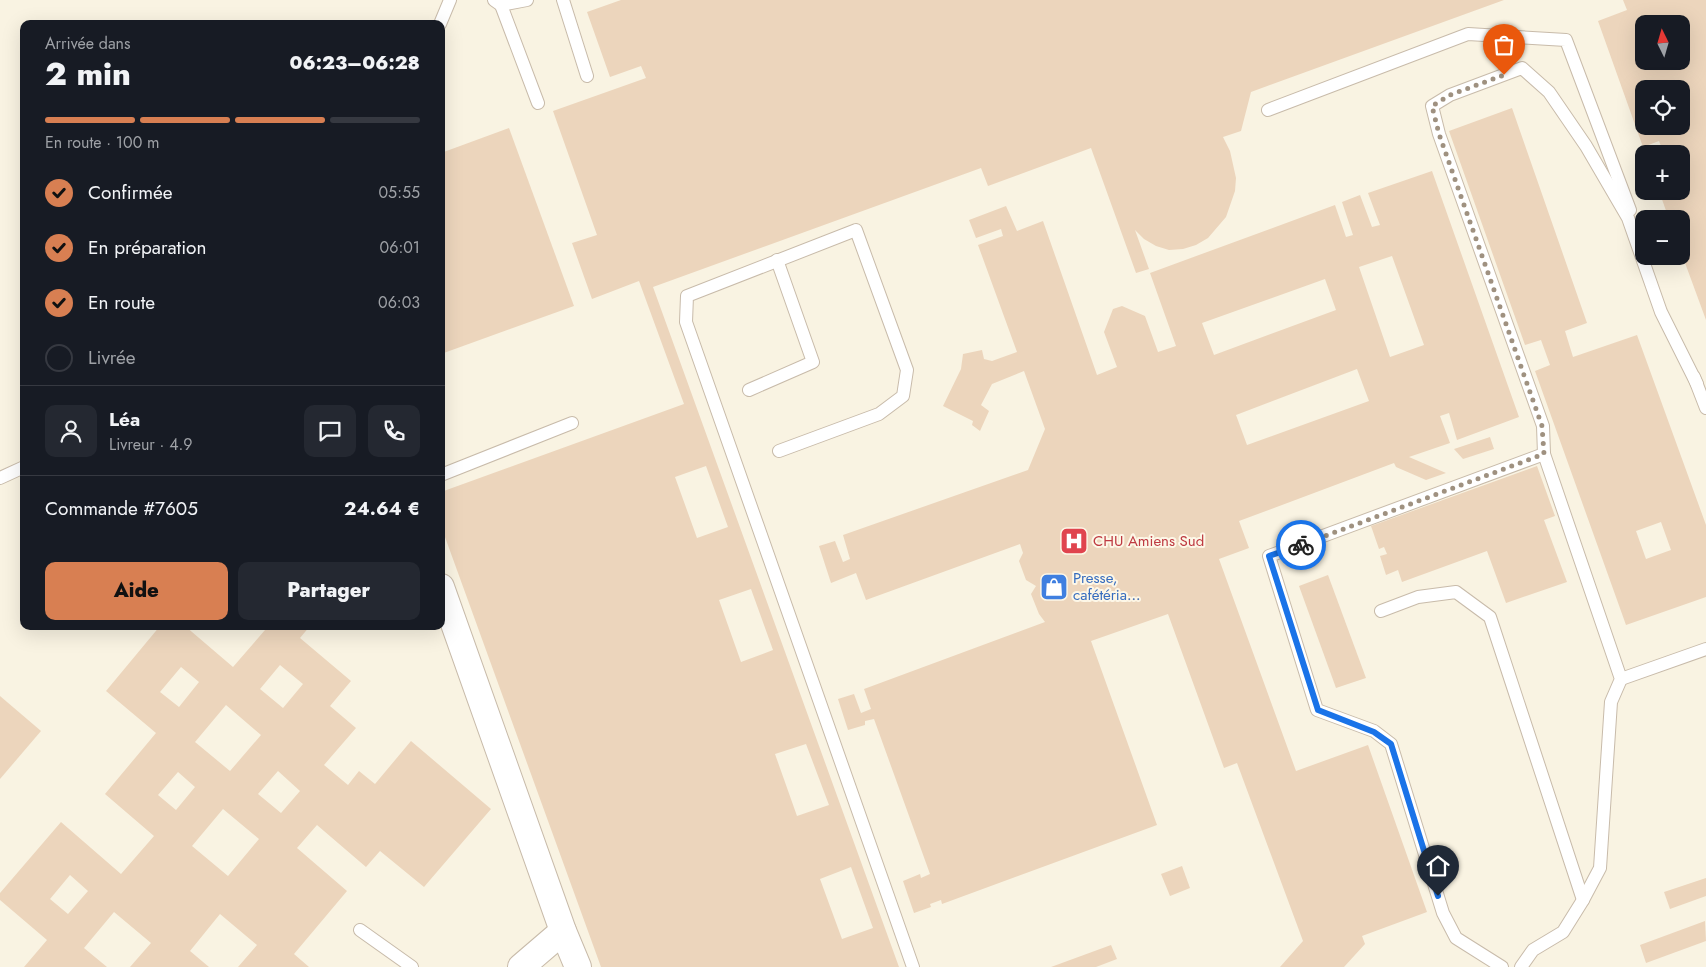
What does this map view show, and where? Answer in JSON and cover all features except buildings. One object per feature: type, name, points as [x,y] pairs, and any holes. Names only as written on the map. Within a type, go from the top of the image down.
[{"type":"street","points":[[445,598],[563,931],[578,967]]},
{"type":"street","points":[[521,967],[563,931]]},
{"type":"lane","points":[[442,20],[450,0]]},
{"type":"lane","points":[[527,0],[498,2],[538,103]]},
{"type":"lane","points":[[563,0],[587,76]]},
{"type":"lane","points":[[1268,110],[1468,34],[1566,40],[1635,221]]},
{"type":"lane","points":[[1521,967],[1533,950],[1563,932],[1600,868],[1611,702],[1621,679],[1544,454],[1542,426],[1439,134],[1432,106],[1450,95],[1522,68],[1549,92],[1586,146],[1628,218],[1661,312],[1697,384]]},
{"type":"lane","points":[[779,451],[879,414],[903,396],[907,370],[856,230],[687,296],[686,322],[913,967]]},
{"type":"lane","points":[[749,390],[813,362],[777,260]]},
{"type":"lane","points":[[1651,265],[1706,408]]},
{"type":"lane","points":[[445,473],[572,423]]},
{"type":"lane","points":[[1502,967],[1456,938],[1444,913],[1391,744],[1374,732],[1318,710],[1269,556],[1544,454]]},
{"type":"lane","points":[[0,478],[20,469]]},
{"type":"lane","points":[[1381,611],[1418,597],[1456,592],[1490,617],[1583,900]]},
{"type":"lane","points":[[1621,679],[1706,649]]},
{"type":"lane","points":[[360,930],[412,967]]},
{"type":"way so far","points":[[1301,545],[1544,454],[1542,426],[1439,134],[1432,106],[1450,95],[1504,75]]},
{"type":"place","name":"CHU Amiens Sud","points":[[1074,541]]},
{"type":"place","name":"Presse, cafétéria...","points":[[1054,587]]},
{"type":"route","points":[[1301,545],[1269,556],[1318,710],[1374,732],[1391,744],[1438,896]]}]
